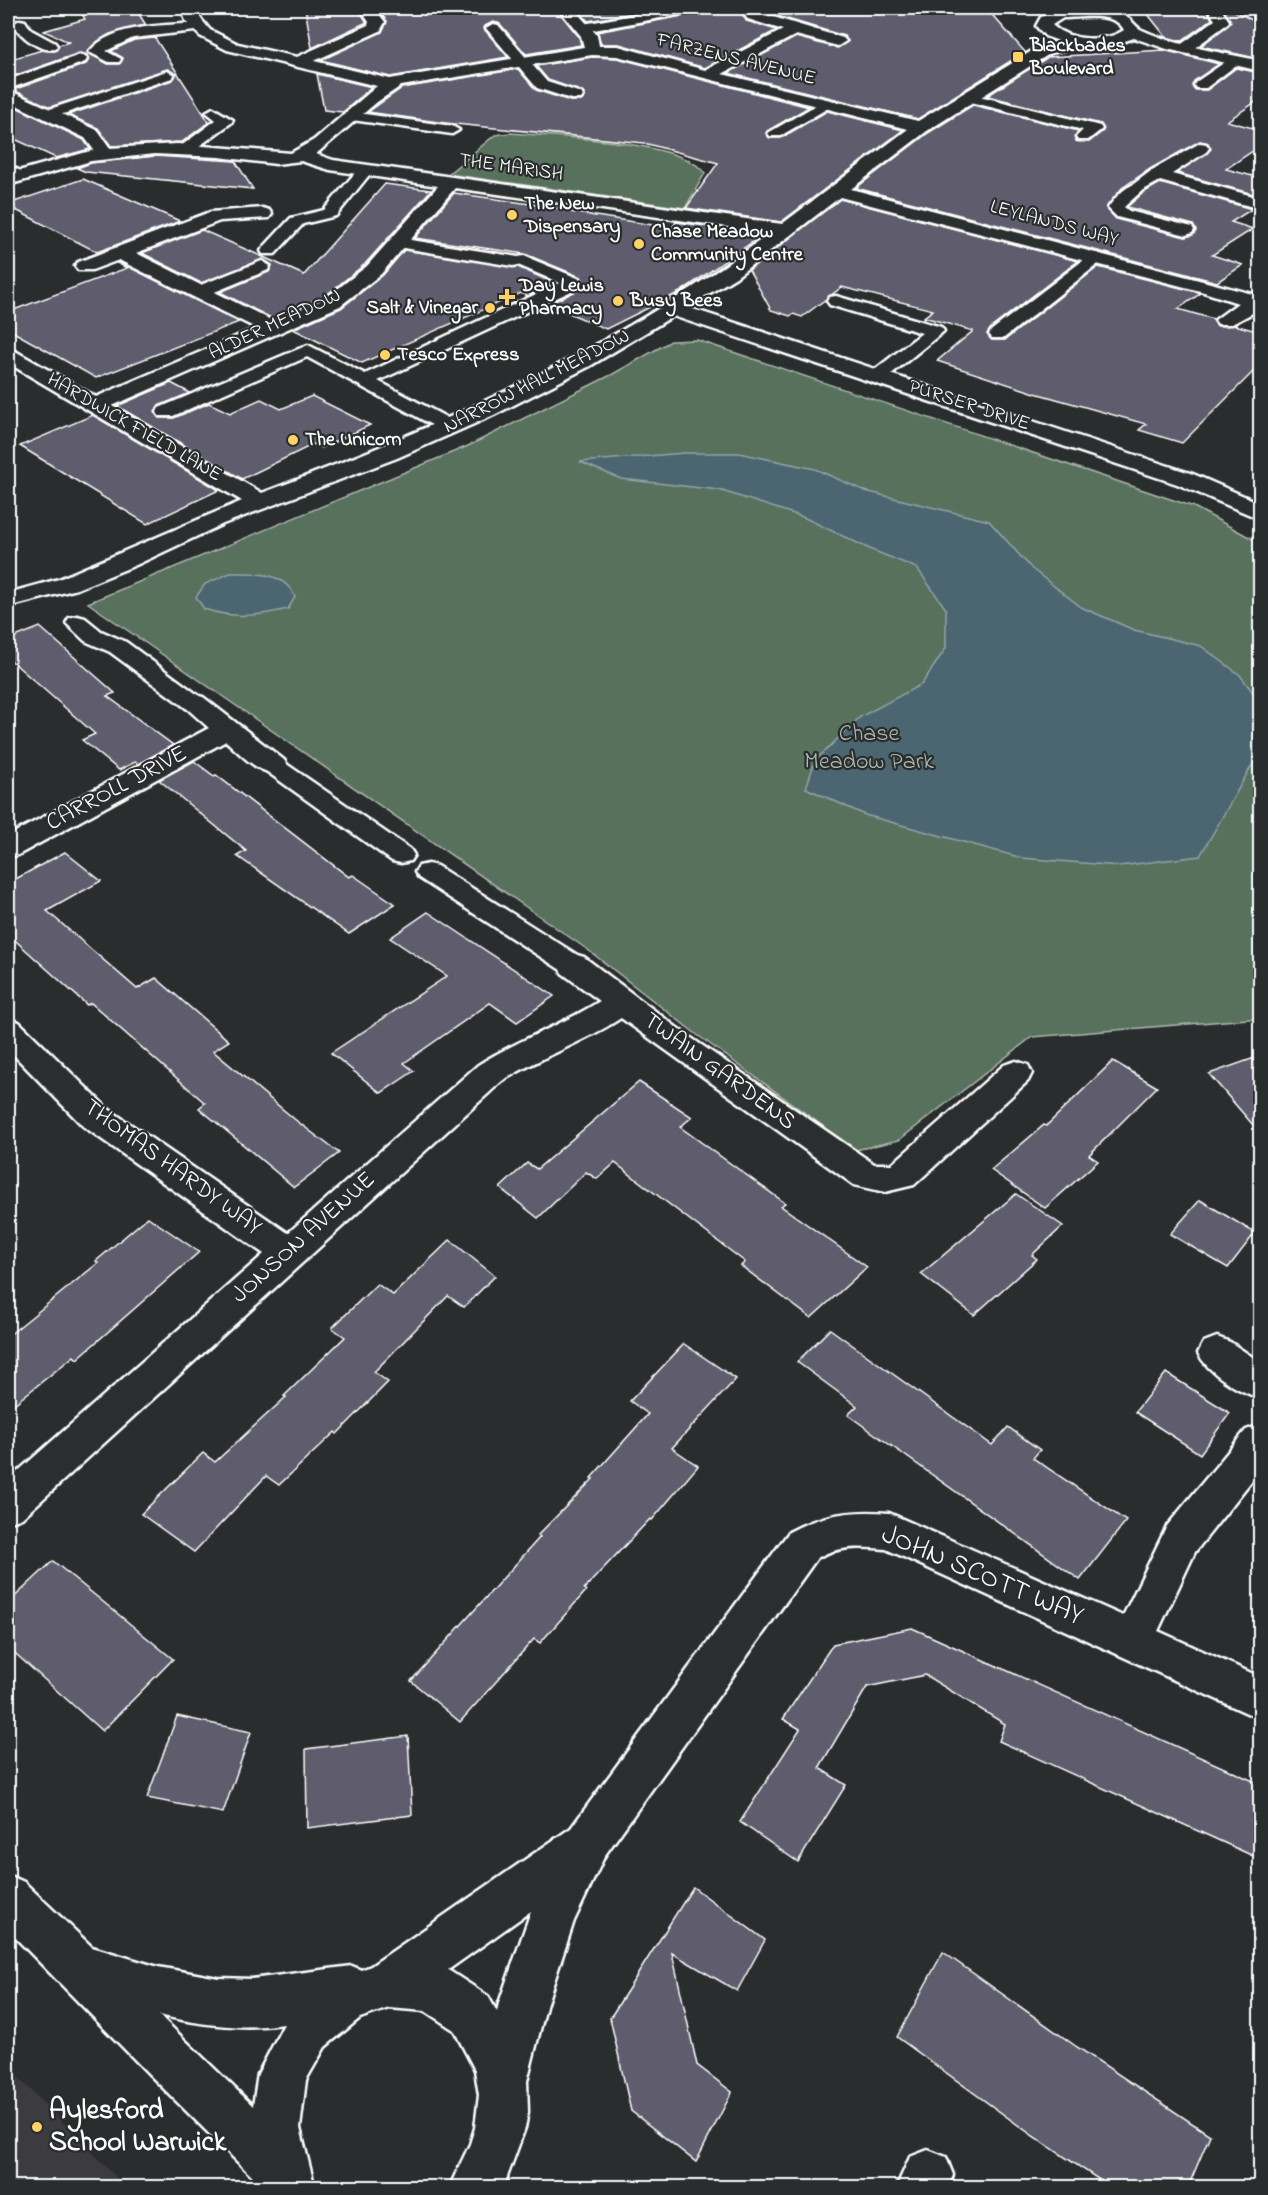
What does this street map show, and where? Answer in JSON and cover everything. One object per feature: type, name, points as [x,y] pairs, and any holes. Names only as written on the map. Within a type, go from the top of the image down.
[{"type":"street","points":[[188,8],[199,27],[212,38],[233,47],[391,84]]},
{"type":"street","points":[[300,62],[372,30],[377,22],[368,8]]},
{"type":"street","points":[[368,8],[376,8]]},
{"type":"street","points":[[565,8],[591,38],[592,50]]},
{"type":"street","points":[[1115,40],[1128,20],[1127,14],[1135,8]]},
{"type":"street","points":[[1043,25],[1052,17],[1068,13],[1098,13],[1128,20],[1179,48],[1260,66]]},
{"type":"street","points":[[753,16],[785,25],[794,30],[838,41]]},
{"type":"street","name":"NARROW HALL MEADOW","points":[[8,600],[68,584],[127,560],[207,522],[347,470],[450,427],[583,362],[674,309],[729,273],[921,127],[967,97],[1043,25],[1082,41],[1115,40],[1179,48]]},
{"type":"street","points":[[707,75],[794,30]]},
{"type":"street","name":"FARZENS AVENUE","points":[[391,84],[415,77],[592,50],[618,51],[921,127]]},
{"type":"street","points":[[12,175],[67,161],[145,150],[186,149],[281,158],[301,155],[313,148],[391,84]]},
{"type":"street","points":[[8,95],[91,134],[106,154]]},
{"type":"street","points":[[1136,189],[1200,148]]},
{"type":"street","name":"THE MARISH","points":[[301,155],[324,164],[787,230]]},
{"type":"street","points":[[1157,175],[1260,204]]},
{"type":"street","name":"ALDER MEADOW","points":[[97,405],[320,309],[346,293],[374,270],[451,182]]},
{"type":"street","name":"LEYLANDS WAY","points":[[838,191],[1259,302]]},
{"type":"street","points":[[85,266],[217,216],[263,214]]},
{"type":"street","points":[[121,253],[274,329]]},
{"type":"street","points":[[1226,320],[1246,307],[1259,302]]},
{"type":"street","name":"PURSER DRIVE","points":[[674,309],[1185,479],[1236,499],[1260,512]]},
{"type":"street","name":"HARDWICK FIELD LANE","points":[[8,355],[261,501]]},
{"type":"street","points":[[194,703],[274,766]]},
{"type":"street","name":"CARROLL DRIVE","points":[[8,848],[226,730]]},
{"type":"street","name":"TWAIN GARDENS","points":[[573,965],[673,1041],[866,1176],[885,1179],[902,1176],[1016,1073]]},
{"type":"street","name":"JONSON AVENUE","points":[[8,1506],[489,1073],[514,1058],[590,1023],[622,1002]]},
{"type":"street","name":"THOMAS HARDY WAY","points":[[8,1030],[95,1117],[288,1252]]},
{"type":"street","points":[[1217,1353],[1260,1382]]},
{"type":"street","points":[[1133,1640],[1181,1539],[1260,1442]]},
{"type":"street","name":"JOHN SCOTT WAY","points":[[590,1839],[803,1545],[822,1533],[862,1528],[889,1531],[1260,1698]]},
{"type":"street","points":[[286,2178],[276,2151],[274,2113],[281,2074],[302,2036],[330,2007],[374,1987],[538,1879],[590,1839]]},
{"type":"street","points":[[474,2187],[488,2167],[502,2124],[503,2079],[523,2003],[553,1915],[590,1839]]},
{"type":"street","points":[[8,1898],[286,2178]]},
{"type":"street","points":[[77,1965],[135,1985],[211,2001],[268,2001],[401,1982],[436,1988],[466,2008],[491,2040],[503,2079]]},
{"type":"lane","points":[[583,28],[682,10]]},
{"type":"lane","points":[[1179,48],[1222,21],[1216,12]]},
{"type":"lane","points":[[114,59],[96,52],[106,42],[134,35],[199,27]]},
{"type":"lane","points":[[8,36],[23,28],[50,46]]},
{"type":"lane","points":[[492,28],[543,85],[576,96]]},
{"type":"lane","points":[[66,53],[94,65]]},
{"type":"lane","points":[[8,85],[80,59]]},
{"type":"lane","points":[[1201,85],[1234,60]]},
{"type":"lane","points":[[49,114],[167,75]]},
{"type":"lane","points":[[967,97],[1095,129],[1083,137]]},
{"type":"lane","points":[[775,133],[825,104]]},
{"type":"lane","points":[[186,149],[226,120],[213,112]]},
{"type":"lane","points":[[350,116],[452,130]]},
{"type":"lane","points":[[199,292],[265,258],[297,221],[330,213],[365,170]]},
{"type":"lane","points":[[1136,189],[1116,208],[1123,214],[1186,230]]},
{"type":"lane","points":[[364,381],[574,283],[518,261],[398,243]]},
{"type":"lane","points":[[998,334],[1096,258]]},
{"type":"lane","points":[[836,301],[935,331],[878,376]]},
{"type":"lane","points":[[166,412],[308,350],[450,427]]},
{"type":"lane","points":[[77,623],[93,636],[118,647],[194,703]]},
{"type":"lane","points":[[274,766],[401,855]]},
{"type":"lane","points":[[428,872],[573,965]]},
{"type":"shaded area","name":"Aylesford School Warwick","points":[[8,2067],[126,2187],[8,2187]]},
{"type":"green space","points":[[510,133],[615,142],[644,147],[670,153],[691,162],[705,173],[685,208],[448,174],[495,135]]},
{"type":"green space","name":"Chase Meadow Park","points":[[697,340],[1194,507],[1260,543],[1260,1018],[1032,1037],[899,1140],[856,1150],[696,1034],[588,950],[88,603],[468,446],[613,374],[671,341]]},
{"type":"water","points":[[684,453],[739,453],[815,469],[865,491],[989,521],[1032,569],[1081,607],[1134,630],[1201,646],[1240,675],[1260,702],[1260,751],[1200,856],[1119,866],[1022,858],[865,815],[806,788],[815,761],[860,717],[922,684],[946,648],[946,609],[917,568],[872,550],[803,517],[719,490],[621,479],[580,462]]},
{"type":"water","points":[[230,573],[258,574],[276,578],[290,589],[295,597],[288,609],[266,613],[236,615],[204,609],[196,597],[205,584]]},
{"type":"building","points":[[135,8],[146,25],[110,34],[98,41],[87,52],[108,64],[119,64],[123,58],[111,51],[134,40],[155,38],[209,122],[182,142],[111,146],[98,128],[68,115],[173,80],[176,74],[168,69],[50,107],[13,90],[86,64],[89,60],[87,55],[79,53],[8,78],[8,60],[42,50],[55,51],[59,45],[69,42],[44,31],[85,19],[82,14]]},
{"type":"building","points":[[305,8],[358,8],[367,22],[312,48]]},
{"type":"building","points":[[376,8],[458,8],[461,13],[475,14],[483,8],[556,8],[579,37],[581,45],[526,54],[500,24],[493,22],[484,29],[508,57],[390,77],[321,60],[382,32],[387,21]]},
{"type":"building","points":[[576,8],[664,8],[588,21]]},
{"type":"building","points":[[689,8],[986,8],[1025,52],[918,119],[728,73],[796,37],[837,48],[848,41],[844,36],[754,9],[743,14],[746,21],[777,30],[705,68],[619,44],[601,44],[597,32],[682,16],[689,12]]},
{"type":"building","points":[[1143,8],[1213,8],[1208,12],[1212,19],[1181,41],[1166,37]]},
{"type":"building","points":[[1222,8],[1229,8],[1260,24],[1260,59],[1201,46],[1231,22]]},
{"type":"building","points":[[1164,50],[1219,64],[1194,81],[1192,86],[1196,90],[1207,90],[1236,68],[1260,73],[1260,99],[1227,121],[1260,130],[1260,146],[1226,169],[1260,178],[1260,196],[1177,173],[1211,149],[1208,143],[1200,141],[1150,169],[1122,188],[1106,208],[1116,219],[1185,237],[1193,235],[1196,231],[1193,225],[1127,207],[1143,193],[1160,183],[1252,209],[1231,222],[1253,229],[1212,255],[1243,265],[1217,282],[856,188],[928,133],[973,105],[1079,131],[1074,137],[1076,141],[1089,142],[1103,131],[1101,124],[987,96],[1048,57]]},
{"type":"building","points":[[592,57],[617,58],[809,107],[767,131],[766,134],[770,138],[781,138],[827,111],[903,130],[781,222],[686,208],[718,163],[644,143],[445,123],[368,112],[402,88],[518,69],[536,90],[570,101],[581,101],[585,97],[583,92],[548,80],[536,66]]},
{"type":"building","points":[[317,74],[372,87],[343,112],[324,110]]},
{"type":"building","points":[[8,103],[84,140],[90,149],[56,158],[8,136]]},
{"type":"building","points":[[155,156],[235,161],[253,189],[86,172],[77,168],[91,163]]},
{"type":"building","points":[[83,179],[180,221],[97,252],[8,206],[8,204]]},
{"type":"building","points":[[385,184],[431,190],[365,264],[325,296],[273,319],[220,292],[269,272],[272,265],[263,259],[201,283],[142,253],[202,230],[304,275]]},
{"type":"building","points":[[454,193],[572,210],[570,212],[672,228],[676,222],[764,234],[680,292],[606,329],[548,304],[581,289],[584,282],[581,277],[525,254],[415,238]]},
{"type":"building","points":[[840,199],[1078,261],[991,328],[987,334],[992,340],[1005,340],[1098,267],[1201,293],[1178,309],[1213,319],[1218,326],[1235,325],[1260,332],[1260,365],[1182,443],[1139,430],[1146,424],[1035,393],[937,361],[973,331],[924,317],[933,310],[842,287],[802,317],[771,310],[749,270]]},
{"type":"building","points":[[404,250],[518,267],[554,283],[528,296],[521,293],[362,363],[293,329],[341,308],[383,275]]},
{"type":"building","points":[[117,263],[239,322],[96,378],[8,329],[8,312],[127,268]]},
{"type":"building","points":[[171,383],[190,393],[158,406],[155,413],[159,418],[174,418],[209,403],[230,413],[261,399],[281,409],[312,396],[370,425],[322,448],[314,444],[242,479],[117,406]]},
{"type":"building","points":[[93,415],[219,490],[147,524],[20,446]]},
{"type":"building","points":[[40,627],[115,693],[107,696],[173,745],[138,764],[135,762],[119,770],[82,740],[95,734],[8,658],[8,640]]},
{"type":"building","points":[[194,761],[214,776],[216,775],[349,877],[353,875],[395,904],[349,934],[237,856],[246,851],[159,780]]},
{"type":"building","points":[[65,852],[101,881],[47,911],[137,989],[156,978],[229,1041],[213,1051],[339,1153],[294,1187],[199,1108],[205,1103],[91,1003],[87,1005],[8,934],[8,877],[12,881]]},
{"type":"building","points":[[428,912],[554,996],[517,1022],[490,1003],[404,1063],[414,1071],[381,1093],[331,1053],[447,976],[390,938]]},
{"type":"building","points":[[1260,1056],[1260,1133],[1209,1074]]},
{"type":"building","points":[[1113,1061],[1157,1087],[1089,1155],[1098,1161],[1045,1208],[991,1170],[1044,1125],[1046,1126]]},
{"type":"building","points":[[639,1082],[692,1117],[680,1127],[785,1203],[781,1206],[867,1267],[811,1318],[741,1266],[745,1262],[615,1163],[597,1179],[586,1172],[538,1218],[500,1188],[527,1163],[537,1169]]},
{"type":"building","points":[[1016,1194],[1063,1226],[1032,1255],[1037,1259],[974,1315],[921,1274]]},
{"type":"building","points":[[1200,1200],[1255,1233],[1228,1268],[1170,1234]]},
{"type":"building","points":[[148,1217],[199,1252],[77,1359],[74,1356],[8,1409],[8,1336],[98,1263],[96,1261]]},
{"type":"building","points":[[450,1240],[495,1276],[464,1307],[448,1296],[374,1372],[388,1382],[337,1434],[335,1432],[279,1485],[266,1476],[194,1552],[141,1514],[203,1453],[215,1462],[286,1397],[284,1396],[345,1337],[332,1328],[377,1284],[393,1295]]},
{"type":"building","points":[[830,1329],[992,1445],[1008,1427],[1040,1450],[1033,1458],[1126,1521],[1080,1580],[848,1415],[857,1406],[797,1362]]},
{"type":"building","points":[[684,1344],[736,1379],[672,1448],[698,1466],[652,1520],[650,1519],[584,1589],[586,1591],[540,1643],[534,1639],[460,1722],[411,1681],[540,1537],[538,1535],[593,1479],[591,1478],[648,1414],[630,1401]]},
{"type":"building","points":[[1166,1373],[1230,1413],[1200,1454],[1135,1412]]},
{"type":"building","points":[[53,1561],[173,1659],[102,1731],[8,1647],[8,1603]]},
{"type":"building","points":[[912,1628],[1260,1784],[1260,1859],[999,1741],[1005,1724],[925,1675],[867,1687],[819,1768],[846,1785],[798,1862],[740,1822],[800,1729],[783,1719],[833,1644]]},
{"type":"building","points":[[177,1716],[251,1732],[223,1813],[147,1798]]},
{"type":"building","points":[[408,1736],[412,1815],[307,1828],[306,1749]]},
{"type":"building","points":[[693,1887],[765,1940],[737,1991],[672,1953],[697,2065],[732,2092],[696,2162],[631,2111],[610,2018]]},
{"type":"building","points":[[943,1952],[1077,2047],[1210,2135],[1188,2187],[1110,2187],[1033,2136],[897,2037]]},
{"type":"place","name":"Blackbades Boulevard","points":[[1018,57]]},
{"type":"place","name":"The New Dispensary","points":[[512,215]]},
{"type":"place","name":"Chase Meadow Community Centre","points":[[639,244]]},
{"type":"place","name":"Day Lewis Pharmacy","points":[[507,297]]},
{"type":"place","name":"Busy Bees","points":[[618,301]]},
{"type":"place","name":"Salt & Vinegar","points":[[490,308]]},
{"type":"place","name":"Tesco Express","points":[[385,355]]},
{"type":"place","name":"The Unicorn","points":[[293,440]]},
{"type":"place","name":"Aylesford School Warwick","points":[[37,2127]]}]
